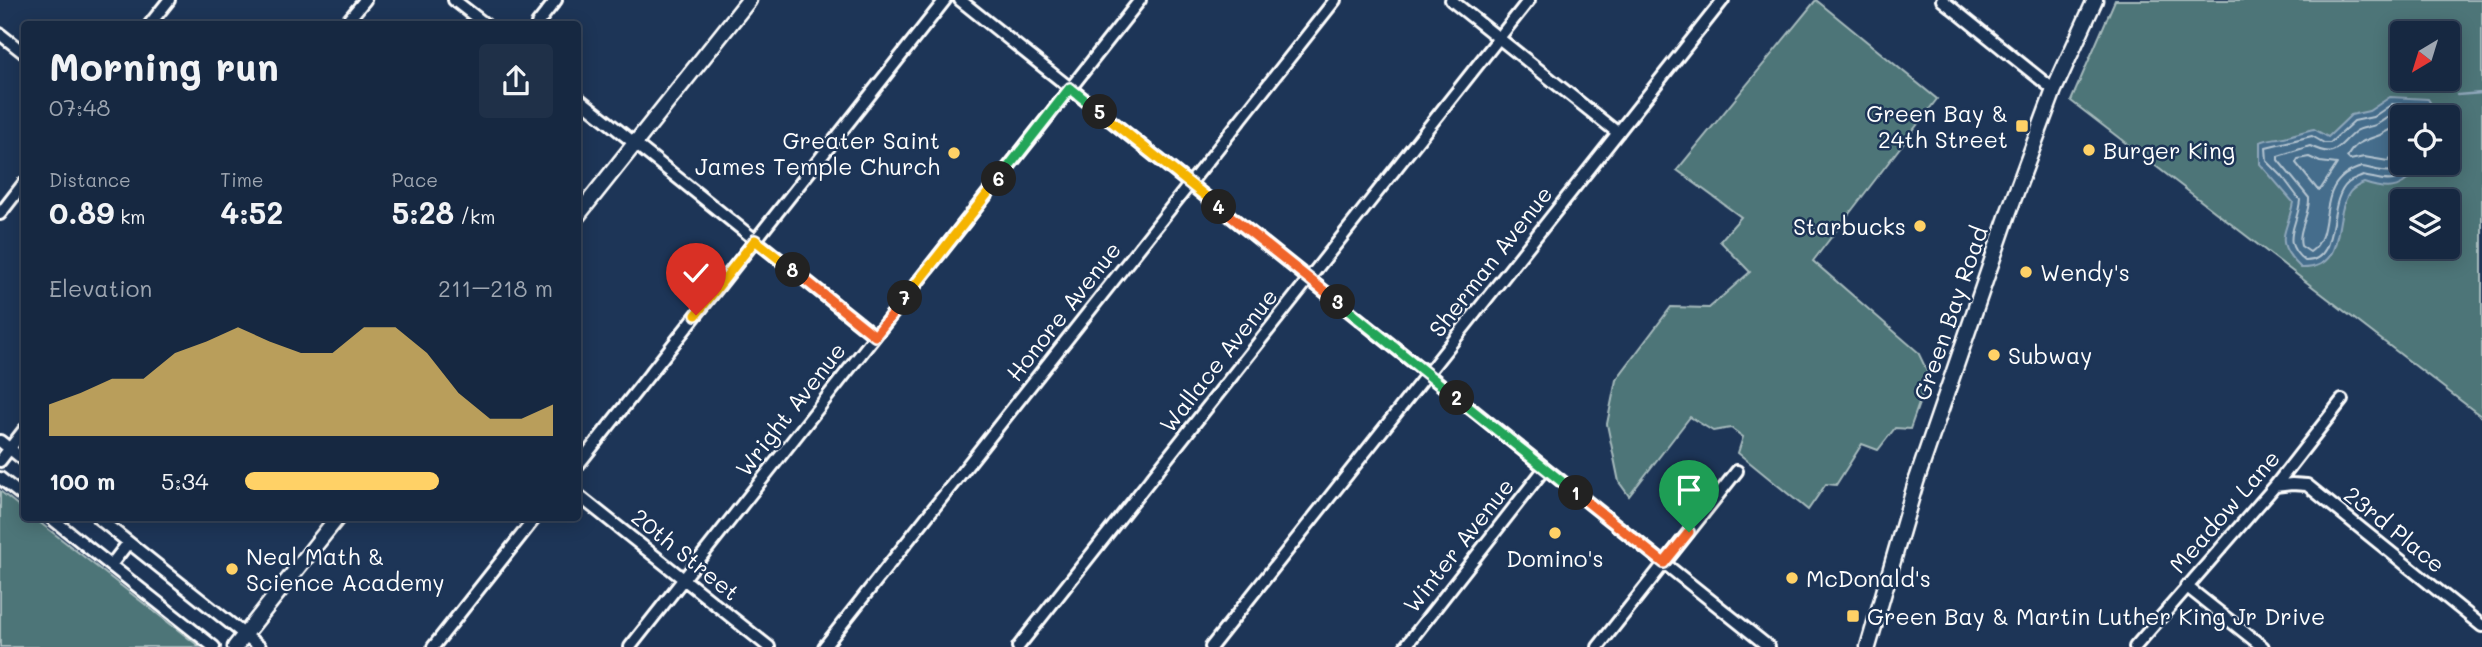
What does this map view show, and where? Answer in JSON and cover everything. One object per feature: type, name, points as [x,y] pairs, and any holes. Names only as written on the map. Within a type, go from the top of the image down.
[{"type":"main road","points":[[581,211],[749,0]]},
{"type":"main road","name":"Green Bay Road","points":[[1868,647],[1918,475],[2008,214],[2054,90],[2095,0]]},
{"type":"main road","points":[[235,647],[335,521]]},
{"type":"street","points":[[152,21],[169,0]]},
{"type":"street","points":[[348,21],[365,0]]},
{"type":"street","points":[[454,0],[481,21]]},
{"type":"street","points":[[539,21],[556,0]]},
{"type":"street","points":[[581,461],[945,0]]},
{"type":"street","points":[[960,0],[1769,647]]},
{"type":"street","name":"Wright Avenue","points":[[630,647],[1140,0]]},
{"type":"street","name":"Honore Avenue","points":[[824,647],[1335,0]]},
{"type":"street","points":[[1451,0],[1618,133]]},
{"type":"street","name":"Wallace Avenue","points":[[1018,647],[1529,0]]},
{"type":"street","name":"Sherman Avenue","points":[[1211,647],[1723,0]]},
{"type":"street","points":[[1942,0],[2054,90]]},
{"type":"street","points":[[0,34],[21,51]]},
{"type":"street","points":[[581,100],[875,336]]},
{"type":"street","points":[[0,215],[21,187]]},
{"type":"street","name":"Meadow Lane","points":[[2135,647],[2275,486],[2342,400]]},
{"type":"street","points":[[0,461],[21,434]]},
{"type":"street","points":[[0,440],[21,458]]},
{"type":"street","name":"Winter Avenue","points":[[1405,647],[1545,468]]},
{"type":"street","points":[[1598,647],[1737,471]]},
{"type":"street","points":[[0,478],[21,495]]},
{"type":"street","name":"23rd Place","points":[[2275,486],[2307,485],[2482,626]]},
{"type":"street","name":"20th Street","points":[[581,497],[769,647]]},
{"type":"street","points":[[55,521],[214,647]]},
{"type":"street","points":[[101,521],[260,647]]},
{"type":"street","points":[[433,647],[533,521]]},
{"type":"street","points":[[111,565],[128,543]]},
{"type":"street","points":[[2186,586],[2263,647]]},
{"type":"green space","points":[[1816,0],[1937,99],[1813,261],[1918,352],[1929,375],[1910,429],[1895,428],[1878,450],[1862,444],[1836,485],[1826,484],[1808,510],[1738,453],[1743,437],[1731,428],[1713,431],[1690,417],[1629,496],[1619,482],[1607,424],[1616,380],[1671,307],[1709,308],[1750,272],[1720,241],[1741,217],[1677,170]]},
{"type":"green space","points":[[2115,0],[2482,0],[2482,417],[2071,101]]},
{"type":"green space","points":[[0,491],[21,508],[21,521],[38,521],[200,647],[0,647]]},
{"type":"water","points":[[2390,97],[2428,99],[2430,105],[2390,105],[2390,175],[2412,175],[2403,183],[2390,188],[2364,183],[2353,189],[2344,203],[2333,251],[2326,260],[2316,266],[2301,268],[2284,244],[2293,202],[2260,164],[2260,142],[2314,129],[2328,137],[2351,115],[2369,111]]},
{"type":"waterway","points":[[2457,95],[2482,93]]},
{"type":"place","name":"Green Bay & 24th Street","points":[[2022,126]]},
{"type":"place","name":"Burger King","points":[[2089,150]]},
{"type":"place","name":"Greater Saint James Temple Church","points":[[954,153]]},
{"type":"place","name":"Starbucks","points":[[1920,226]]},
{"type":"place","name":"Wendy's","points":[[2026,272]]},
{"type":"place","name":"Subway","points":[[1994,355]]},
{"type":"place","name":"Domino's","points":[[1555,533]]},
{"type":"place","name":"Neal Math & Science Academy","points":[[232,569]]},
{"type":"place","name":"McDonald's","points":[[1792,578]]},
{"type":"place","name":"Green Bay & Martin Luther King Jr Drive","points":[[1853,616]]},
{"type":"route","points":[[696,315],[755,240],[875,336],[1070,88],[1664,563],[1689,532]]}]
